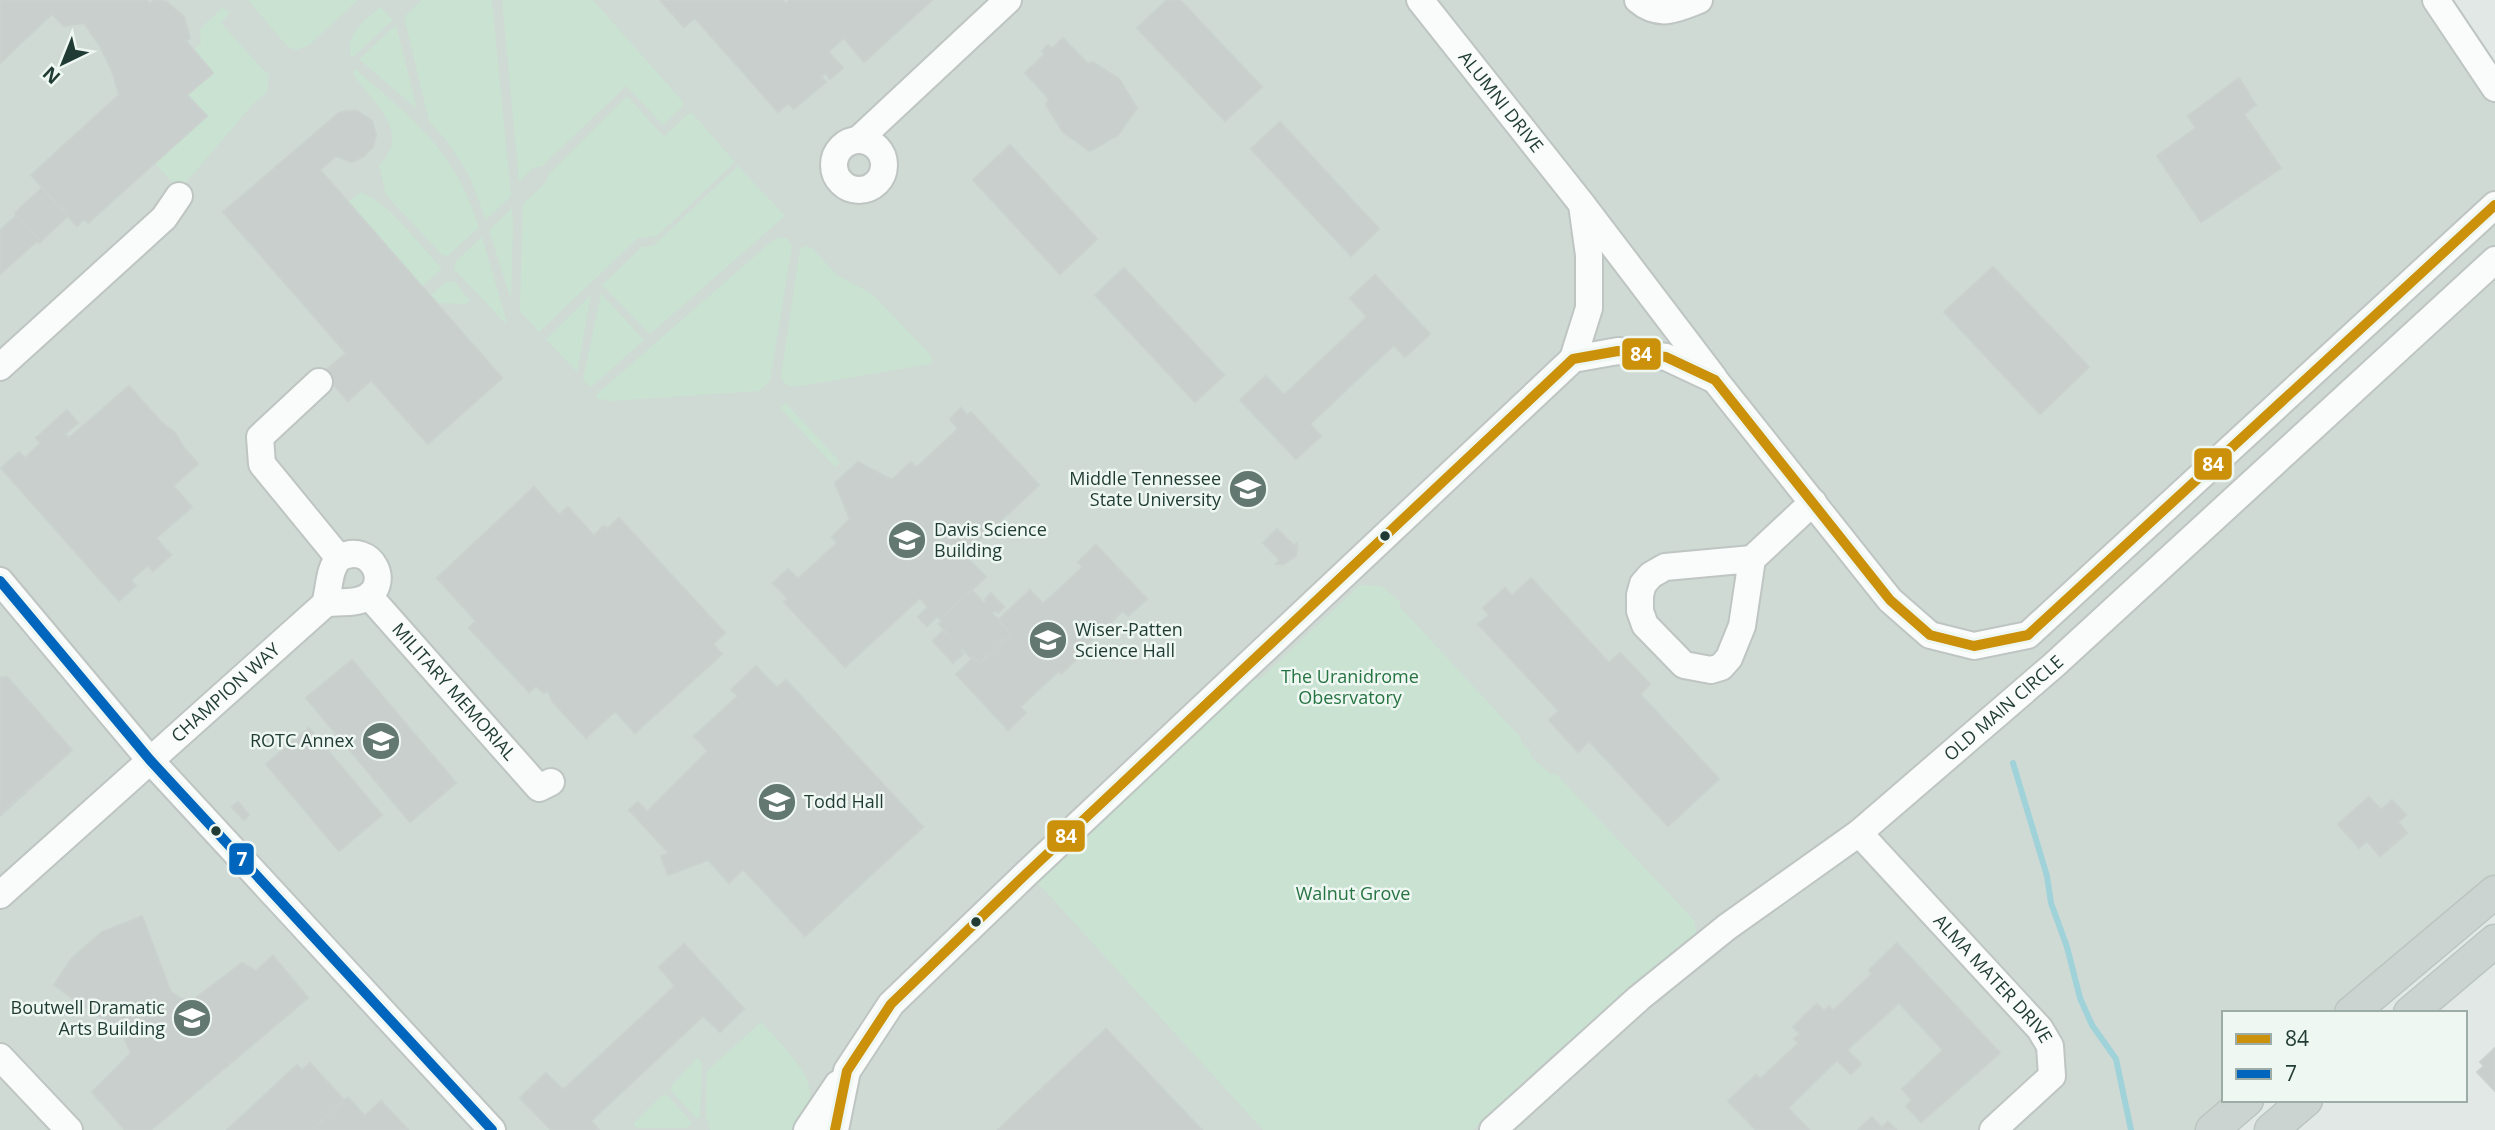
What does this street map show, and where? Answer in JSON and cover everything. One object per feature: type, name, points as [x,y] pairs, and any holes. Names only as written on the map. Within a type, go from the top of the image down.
[{"type":"main road","points":[[2353,1011],[2495,892]]},
{"type":"main road","points":[[2412,1011],[2495,941]]},
{"type":"main road","points":[[2213,1130],[2245,1102]]},
{"type":"main road","points":[[2271,1130],[2304,1102]]},
{"type":"street","points":[[858,140],[1008,0]]},
{"type":"street","name":"ALUMNI DRIVE","points":[[1420,0],[1581,203],[1715,380]]},
{"type":"street","points":[[1638,0],[1646,7],[1671,12],[1699,0]]},
{"type":"street","points":[[2436,0],[2495,88]]},
{"type":"street","points":[[2,362],[164,218],[179,196]]},
{"type":"street","name":"ALUMNI DRIVE","points":[[1573,359],[1589,308],[1589,255],[1581,203]]},
{"type":"street","points":[[807,1130],[891,1004],[1573,359],[1618,351],[1666,357],[1715,380],[1890,600],[1930,635],[1974,646],[2028,635],[2495,205]]},
{"type":"street","name":"OLD MAIN CIRCLE","points":[[1493,1130],[1649,990],[1727,927],[1859,833],[2053,665],[2495,260]]},
{"type":"street","points":[[319,382],[260,437],[262,464],[332,549],[370,559],[378,573],[375,589],[369,596],[355,601],[325,604],[330,587],[332,549]]},
{"type":"street","points":[[1752,559],[1742,626],[1729,658],[1721,667],[1711,670],[1684,665],[1645,625],[1640,611],[1643,584],[1651,575],[1665,568],[1752,559],[1813,502]]},
{"type":"street","points":[[0,581],[150,760],[492,1130]]},
{"type":"street","name":"MILITARY MEMORIAL","points":[[369,596],[545,785]]},
{"type":"street","name":"CHAMPION WAY","points":[[0,895],[325,604]]},
{"type":"street","points":[[2028,635],[2053,665]]},
{"type":"street","name":"ALMA MATER DRIVE","points":[[1859,833],[2040,1029],[2050,1046],[2052,1076],[1993,1130]]},
{"type":"street","points":[[0,1057],[69,1130]]},
{"type":"street","points":[[835,1130],[846,1071]]},
{"type":"shaded area","name":"Middle Tennessee State University","points":[[0,0],[2441,0],[2495,84],[2495,893],[2354,1011],[2222,1011],[2223,1102],[2211,1130],[0,1130]]},
{"type":"green space","points":[[248,0],[358,0],[308,46],[296,50],[287,46]]},
{"type":"green space","points":[[422,0],[492,0],[511,196],[486,220],[469,175],[446,140],[429,121],[404,17]]},
{"type":"green space","points":[[502,0],[593,0],[683,102],[683,106],[663,125],[626,86],[541,167],[534,167],[519,182]]},
{"type":"green space","points":[[380,7],[393,20],[351,56],[353,34]]},
{"type":"green space","points":[[222,8],[228,10],[229,14],[221,23],[266,73],[269,70],[267,92],[252,105],[178,189],[154,162],[207,116],[187,95],[213,73],[193,50],[201,43],[200,29]]},
{"type":"green space","points":[[396,25],[417,109],[359,59]]},
{"type":"green space","points":[[355,69],[430,138],[444,156],[469,200],[479,227],[448,256],[442,255],[386,195],[379,165],[392,142],[391,130],[379,108],[355,77]]},
{"type":"green space","points":[[627,96],[664,137],[692,113],[735,162],[657,236],[638,238],[539,332],[520,311],[523,204],[547,181],[548,175]]},
{"type":"green space","points":[[738,166],[785,216],[650,334],[602,285],[642,247],[653,246]]},
{"type":"green space","points":[[360,193],[369,196],[392,214],[442,269],[422,286],[348,202]]},
{"type":"green space","points":[[512,208],[513,226],[511,300],[489,230]]},
{"type":"green space","points":[[482,237],[506,324],[454,269],[455,262]]},
{"type":"green space","points":[[780,237],[788,239],[792,246],[770,381],[759,391],[611,401],[596,398],[597,394],[772,241]]},
{"type":"green space","points":[[806,246],[812,248],[837,275],[872,294],[930,354],[933,361],[929,364],[801,386],[786,384],[781,376],[800,249]]},
{"type":"green space","points":[[447,281],[455,282],[470,301],[466,304],[437,303],[430,296]]},
{"type":"green space","points":[[601,294],[644,340],[591,387],[583,380]]},
{"type":"green space","points":[[591,295],[577,372],[546,339]]},
{"type":"green space","points":[[786,403],[840,462],[835,467],[780,408]]},
{"type":"green space","name":"Walnut Grove","points":[[1360,585],[1381,586],[1400,602],[1400,607],[1521,738],[1521,742],[1531,752],[1531,757],[1552,775],[1556,774],[1694,920],[1697,934],[1550,1057],[1473,1130],[1263,1130],[1037,882],[1254,677],[1259,680]]},
{"type":"green space","points":[[761,1022],[792,1056],[805,1076],[810,1095],[806,1109],[793,1130],[710,1130],[706,1115],[707,1071]]},
{"type":"green space","points":[[697,1058],[702,1062],[700,1116],[697,1119],[671,1091],[671,1086]]},
{"type":"green space","points":[[662,1095],[667,1095],[692,1123],[687,1128],[637,1128],[633,1124]]},
{"type":"building","points":[[0,0],[146,0],[150,4],[155,0],[167,2],[184,17],[190,38],[186,41],[213,73],[187,95],[207,116],[88,223],[84,219],[77,226],[31,175],[119,95],[112,71],[100,46],[84,23],[64,26],[52,14],[0,63]]},
{"type":"building","points":[[660,0],[782,0],[786,4],[790,0],[932,0],[864,62],[844,38],[828,52],[843,68],[830,79],[825,73],[821,77],[826,82],[794,109],[788,103],[778,112],[695,18],[684,27]]},
{"type":"building","points":[[1167,0],[1180,0],[1262,87],[1225,121],[1137,28]]},
{"type":"building","points":[[1063,38],[1088,64],[1093,62],[1119,79],[1137,108],[1118,135],[1090,151],[1063,132],[1046,105],[1049,99],[1025,73],[1045,54],[1042,51],[1048,45],[1052,49]]},
{"type":"building","points":[[2239,78],[2256,105],[2244,114],[2281,168],[2201,222],[2157,156],[2196,128],[2188,116]]},
{"type":"building","points":[[357,111],[372,121],[376,135],[373,147],[363,157],[352,162],[336,156],[320,170],[502,378],[428,444],[371,380],[348,401],[323,373],[346,353],[223,212],[339,113]]},
{"type":"building","points":[[1280,122],[1379,229],[1351,256],[1251,149]]},
{"type":"building","points":[[1010,145],[1097,239],[1060,274],[973,180]]},
{"type":"building","points":[[42,188],[68,216],[41,241],[15,213]]},
{"type":"building","points":[[17,215],[41,241],[37,241],[0,274],[0,230]]},
{"type":"building","points":[[17,215],[41,241],[37,241],[0,274],[0,230]]},
{"type":"building","points":[[1993,267],[2089,367],[2040,414],[1944,312]]},
{"type":"building","points":[[1124,268],[1224,375],[1195,402],[1095,295]]},
{"type":"building","points":[[1375,275],[1430,334],[1405,357],[1394,345],[1310,424],[1321,436],[1296,459],[1240,400],[1266,376],[1284,395],[1367,317],[1350,298]]},
{"type":"building","points":[[129,386],[161,422],[175,433],[198,464],[173,486],[192,507],[156,538],[171,555],[153,571],[148,565],[131,580],[136,586],[119,601],[1,468],[19,452],[25,458],[41,443],[36,438],[67,410],[78,423],[65,434],[69,438]]},
{"type":"building","name":"Davis Science Building","points":[[961,408],[967,415],[971,412],[1039,485],[964,555],[986,577],[940,619],[938,616],[927,626],[918,617],[928,607],[920,598],[845,667],[784,602],[788,599],[773,583],[788,569],[798,579],[837,543],[832,537],[850,519],[835,483],[858,462],[892,480],[911,462],[916,468],[958,429],[950,419]]},
{"type":"building","points":[[534,487],[559,515],[568,507],[594,536],[604,526],[607,529],[619,518],[725,633],[713,644],[722,654],[635,733],[615,711],[586,738],[552,701],[548,690],[544,693],[536,686],[529,692],[469,628],[476,621],[437,578]]},
{"type":"building","points":[[1277,529],[1294,546],[1297,543],[1296,556],[1284,564],[1276,564],[1280,560],[1263,543]]},
{"type":"building","name":"Wiser-Patten Science Hall","points":[[1096,545],[1147,599],[1128,616],[1123,611],[1084,647],[1086,650],[1061,674],[1059,671],[1024,703],[1020,707],[1026,713],[1008,730],[956,674],[974,657],[980,663],[1011,634],[998,620],[1030,590],[1043,604],[1083,567],[1078,562]]},
{"type":"building","points":[[1531,578],[1609,663],[1620,653],[1650,684],[1640,694],[1719,779],[1668,826],[1589,741],[1578,752],[1549,720],[1559,711],[1478,624],[1489,615],[1483,608],[1505,588],[1512,596]]},
{"type":"building","points":[[972,590],[984,604],[991,593],[1004,607],[998,613],[996,610],[992,613],[1011,634],[980,663],[962,649],[960,651],[963,654],[953,663],[933,641],[943,631],[947,633],[939,624],[942,621],[940,619]]},
{"type":"building","name":"ROTC Annex","points":[[352,660],[456,783],[410,822],[306,698]]},
{"type":"building","name":"Todd Hall","points":[[756,666],[777,688],[786,680],[923,827],[805,936],[743,869],[729,883],[708,860],[668,875],[661,856],[669,853],[629,810],[638,802],[647,812],[708,751],[694,736],[738,696],[731,690]]},
{"type":"building","points":[[7,677],[72,750],[0,813],[0,678]]},
{"type":"building","points":[[7,677],[72,750],[0,816],[0,678]]},
{"type":"building","points":[[309,728],[382,815],[339,851],[266,764]]},
{"type":"building","points":[[2369,797],[2381,810],[2392,800],[2406,815],[2398,822],[2407,833],[2380,856],[2367,841],[2359,848],[2338,824]]},
{"type":"building","points":[[238,802],[249,815],[244,820],[232,807]]},
{"type":"building","name":"Boutwell Dramatic Arts Building","points":[[142,916],[171,992],[189,1003],[242,963],[256,971],[273,956],[308,998],[151,1130],[125,1130],[92,1092],[131,1053],[122,1033],[54,985],[72,958],[102,932]]},
{"type":"building","points":[[1897,943],[2000,1053],[1921,1122],[1906,1106],[1912,1100],[1902,1089],[1943,1050],[1899,1003],[1847,1050],[1861,1064],[1851,1074],[1837,1060],[1788,1108],[1809,1130],[1756,1130],[1728,1101],[1756,1075],[1760,1079],[1799,1043],[1794,1039],[1800,1034],[1793,1027],[1805,1015],[1817,1004],[1824,1011],[1829,1006],[1833,1011],[1872,974],[1869,970]]},
{"type":"building","points":[[684,944],[744,1009],[720,1032],[703,1016],[591,1121],[599,1130],[551,1130],[520,1098],[546,1073],[563,1090],[675,986],[659,967]]},
{"type":"building","points":[[1106,1029],[1202,1130],[998,1130],[1023,1106]]},
{"type":"building","points":[[1106,1029],[1202,1130],[998,1130],[1023,1106]]},
{"type":"building","points":[[2495,1048],[2495,1091],[2477,1072],[2484,1066],[2480,1062]]},
{"type":"building","points":[[310,1063],[344,1100],[348,1097],[365,1116],[381,1101],[408,1130],[227,1130],[297,1065],[302,1070]]},
{"type":"building","points":[[310,1063],[344,1100],[312,1130],[227,1130],[297,1065],[302,1070]]},
{"type":"building","points":[[1872,1117],[1882,1128],[1888,1122],[1896,1130],[1858,1130]]},
{"type":"waterway","points":[[2013,763],[2080,998],[2092,1025],[2116,1059],[2131,1130]]},
{"type":"transit line","name":"84","points":[[835,1130],[847,1071],[891,1004],[1573,359],[1618,351],[1666,357],[1715,380],[1890,600],[1930,635],[1974,646],[2028,635],[2495,205]]},
{"type":"transit line","name":"7","points":[[0,581],[150,760],[492,1130]]},
{"type":"place","name":"Middle Tennessee State University","points":[[1248,489]]},
{"type":"place","name":"Davis Science Building","points":[[907,540]]},
{"type":"place","name":"Wiser-Patten Science Hall","points":[[1048,640]]},
{"type":"place","name":"ROTC Annex","points":[[381,741]]},
{"type":"place","name":"Todd Hall","points":[[777,802]]},
{"type":"place","name":"Boutwell Dramatic Arts Building","points":[[192,1018]]},
{"type":"park label","name":"The Uranidrome Obesrvatory","points":[[1350,687]]}]
